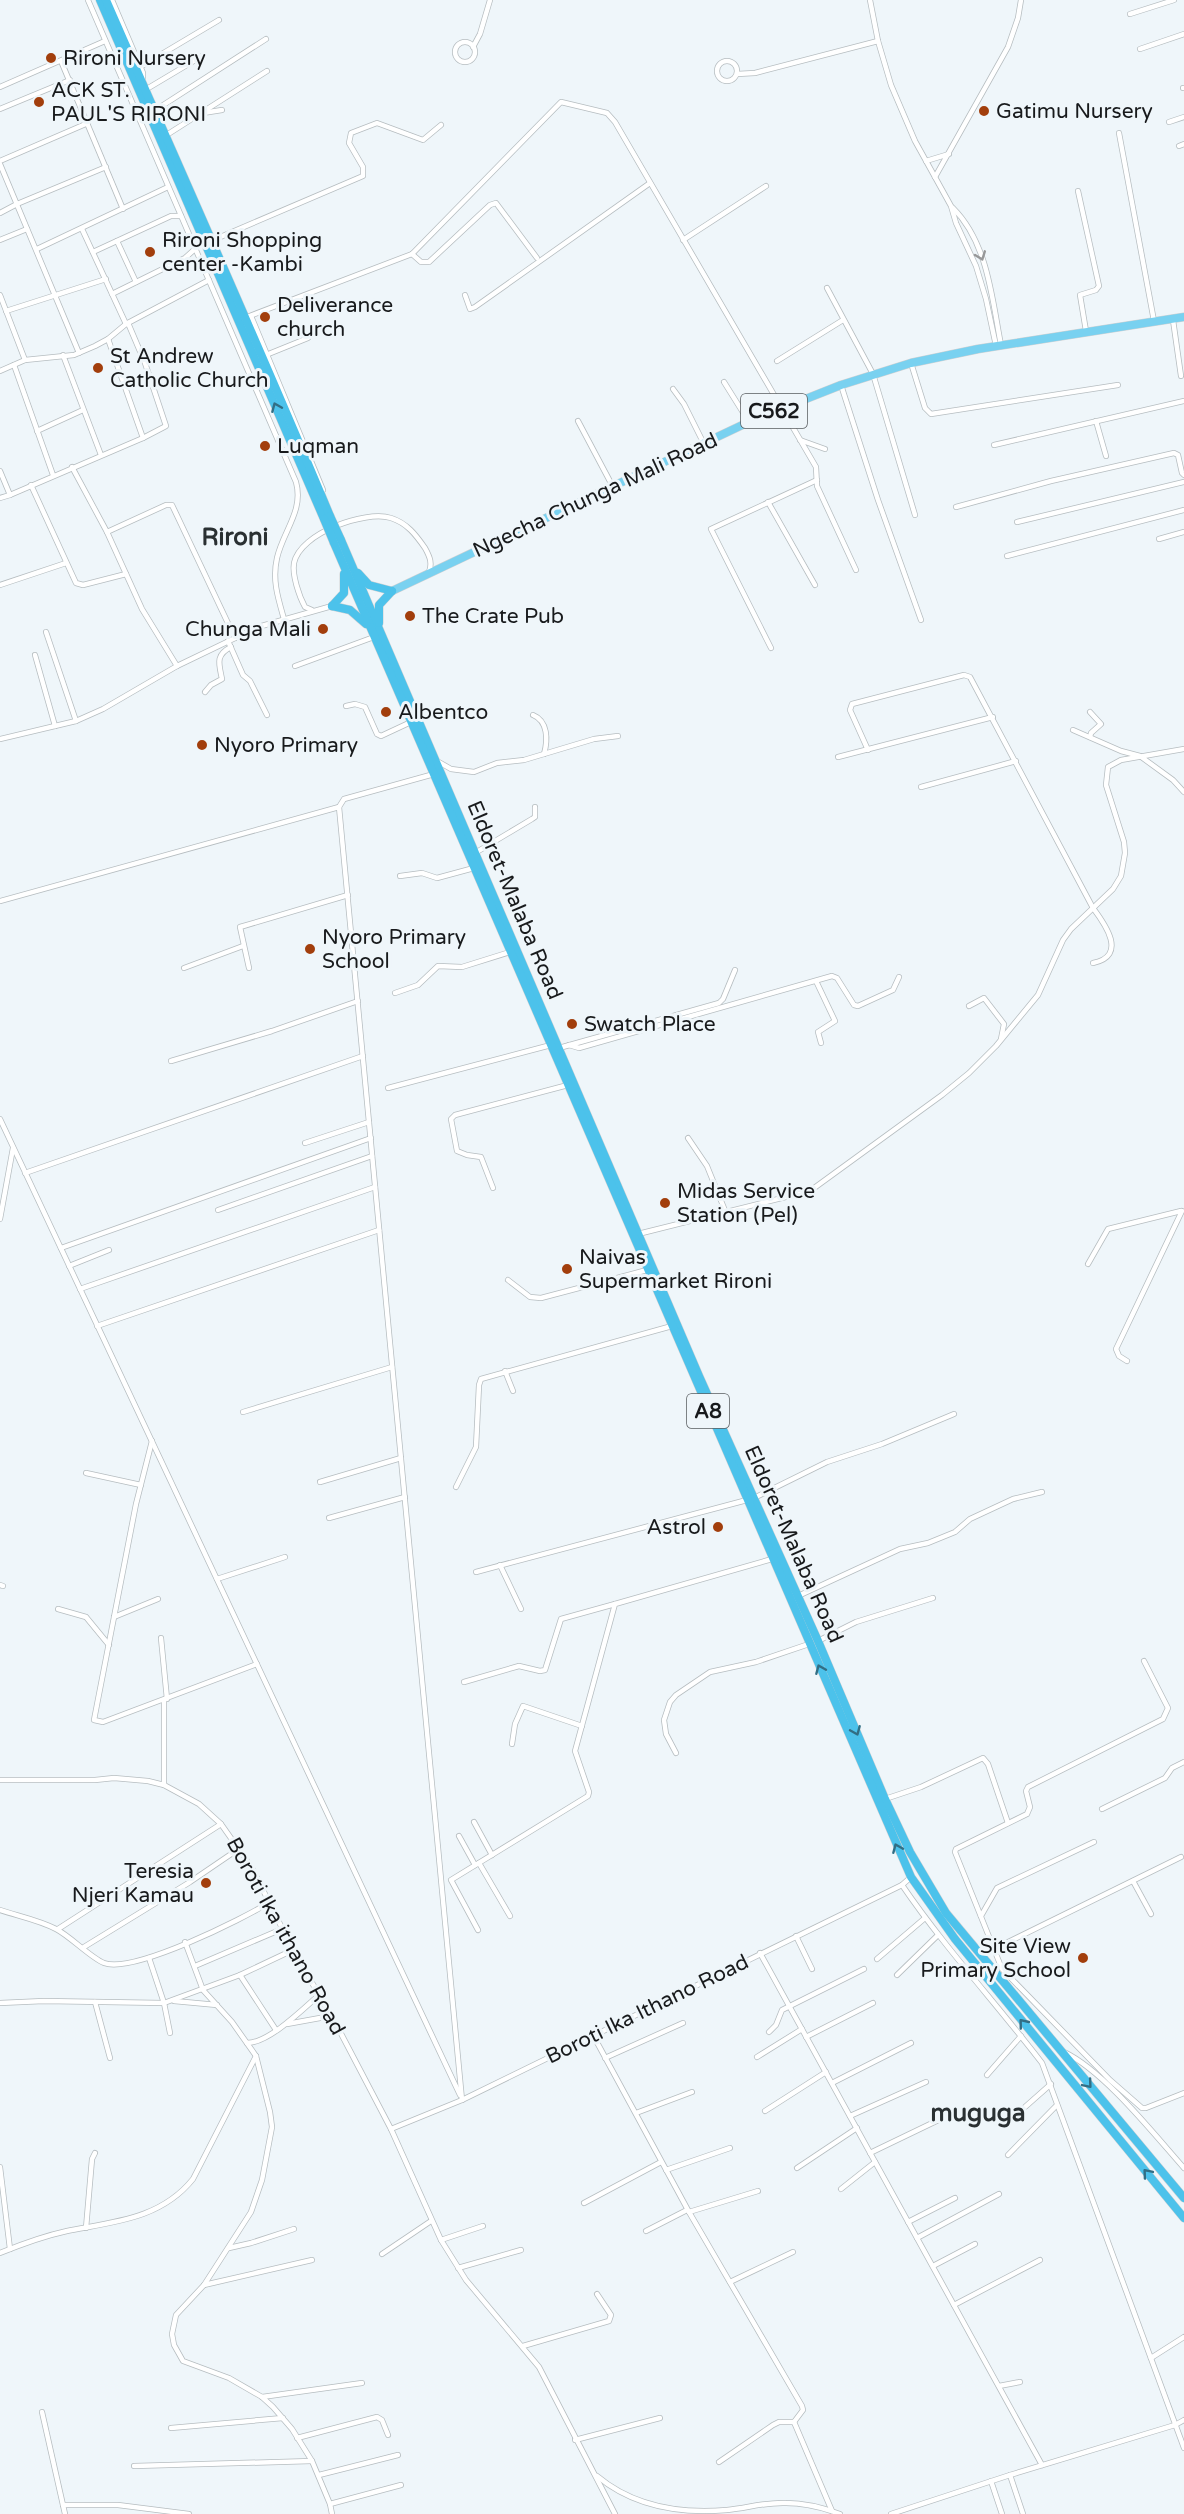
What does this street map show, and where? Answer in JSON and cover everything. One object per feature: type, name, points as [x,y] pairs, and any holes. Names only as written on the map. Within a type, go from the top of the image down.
[{"type":"highway","name":"Eldoret-Malaba Road","points":[[100,0],[344,558],[385,643],[475,853],[555,1047],[568,1085],[647,1270],[751,1499],[798,1596],[910,1852],[946,1913],[1184,2198]]},
{"type":"highway","name":"Eldoret-Malaba Road","points":[[106,0],[211,241],[249,317],[327,518]]},
{"type":"highway","name":"Eldoret-Malaba Road","points":[[344,558],[373,634],[510,952],[638,1234],[751,1499],[772,1559],[910,1877],[955,1939],[1184,2218]]},
{"type":"highway","points":[[344,558],[369,585],[375,589],[392,591]]},
{"type":"highway","points":[[344,558],[346,587],[342,596],[332,606],[356,613],[373,634]]},
{"type":"highway","points":[[385,643],[377,612],[382,600],[392,591]]},
{"type":"main road","name":"Ngecha Chunga Mali Road","points":[[392,591],[781,407],[841,385],[911,363],[1086,331],[1184,317]]},
{"type":"street","points":[[88,0],[299,493],[298,504],[281,544],[275,574],[275,589],[284,619]]},
{"type":"street","name":"Eldoret-Malaba Road","points":[[112,0],[140,67],[144,87]]},
{"type":"street","points":[[473,47],[466,42],[459,44],[455,49],[457,58],[462,62],[472,60],[475,54],[473,47],[480,34],[490,0]]},
{"type":"street","points":[[870,0],[884,65],[903,115],[951,206],[956,224],[979,273],[999,346]]},
{"type":"street","points":[[935,177],[1008,47],[1018,18],[1021,0]]},
{"type":"street","points":[[1130,14],[1174,0]]},
{"type":"street","points":[[140,67],[219,20]]},
{"type":"street","points":[[1140,49],[1184,34]]},
{"type":"street","points":[[154,111],[266,39]]},
{"type":"street","points":[[0,87],[105,41]]},
{"type":"street","points":[[737,74],[736,67],[731,62],[722,63],[718,68],[719,78],[731,81],[737,74],[755,73],[878,41]]},
{"type":"street","points":[[144,87],[202,56]]},
{"type":"street","points":[[61,61],[123,209]]},
{"type":"street","points":[[165,136],[267,70]]},
{"type":"street","points":[[0,109],[70,80]]},
{"type":"street","points":[[323,490],[249,317],[412,254],[563,101],[610,115],[816,467],[817,486],[856,570]]},
{"type":"street","points":[[198,115],[222,110]]},
{"type":"street","points":[[1169,122],[1184,117]]},
{"type":"street","points":[[78,353],[0,162],[88,123]]},
{"type":"street","points":[[211,241],[363,176],[363,167],[349,143],[351,133],[377,123],[423,140],[441,125]]},
{"type":"street","points":[[1119,133],[1155,321]]},
{"type":"street","points":[[926,161],[949,154]]},
{"type":"street","points":[[0,213],[106,168]]},
{"type":"street","points":[[465,295],[470,309],[475,308],[650,183]]},
{"type":"street","points":[[683,240],[766,186]]},
{"type":"street","points":[[37,249],[168,187]]},
{"type":"street","points":[[1078,191],[1099,286],[1096,290],[1080,295],[1086,331]]},
{"type":"street","points":[[412,254],[421,262],[429,262],[486,208],[496,203],[537,258]]},
{"type":"street","points":[[951,206],[965,220],[982,257],[999,346]]},
{"type":"street","points":[[93,252],[171,216],[181,216]]},
{"type":"street","points":[[0,240],[27,229]]},
{"type":"street","points":[[0,498],[143,438],[166,426],[145,363],[82,229]]},
{"type":"street","points":[[117,241],[136,282]]},
{"type":"street","points":[[112,294],[185,258],[195,249]]},
{"type":"street","points":[[6,311],[106,279]]},
{"type":"street","points":[[0,370],[25,360],[78,353],[108,339],[127,323],[208,280]]},
{"type":"street","points":[[827,288],[873,374],[915,515]]},
{"type":"street","points":[[0,296],[25,360]]},
{"type":"street","points":[[777,361],[843,320]]},
{"type":"street","points":[[1173,320],[1181,376]]},
{"type":"street","points":[[266,355],[308,338],[307,328]]},
{"type":"street","points":[[108,339],[143,438]]},
{"type":"street","points":[[63,356],[101,455]]},
{"type":"street","points":[[911,363],[925,408],[931,414],[1118,385]]},
{"type":"street","points":[[14,365],[53,475]]},
{"type":"street","points":[[724,382],[749,422]]},
{"type":"street","points":[[841,385],[878,500],[921,620]]},
{"type":"street","points":[[673,390],[684,404],[704,444]]},
{"type":"street","points":[[994,445],[1184,401]]},
{"type":"street","points":[[37,431],[83,410]]},
{"type":"street","points":[[578,421],[613,487]]},
{"type":"street","points":[[1096,421],[1106,456]]},
{"type":"street","points":[[800,440],[825,449]]},
{"type":"street","points":[[956,507],[1174,453],[1178,455],[1184,475]]},
{"type":"street","points":[[72,467],[107,532],[141,609],[177,666]]},
{"type":"street","points":[[0,471],[10,495]]},
{"type":"street","points":[[771,648],[711,531],[712,527],[817,480]]},
{"type":"street","points":[[1017,522],[1184,482]]},
{"type":"street","points":[[31,485],[74,580],[79,585],[126,574]]},
{"type":"street","points":[[768,502],[815,585]]},
{"type":"street","points":[[107,532],[172,504],[236,638]]},
{"type":"street","points":[[1007,556],[1184,510]]},
{"type":"street","points":[[312,610],[305,607],[297,583],[294,568],[297,556],[308,541],[354,520],[379,516],[393,518],[408,527],[428,554],[431,563],[428,574]]},
{"type":"street","points":[[1159,539],[1184,532]]},
{"type":"street","points":[[0,585],[66,563]]},
{"type":"street","points":[[205,692],[207,688],[222,678],[218,663],[220,656],[236,638],[284,619],[332,606]]},
{"type":"street","points":[[46,632],[76,721]]},
{"type":"street","points":[[295,666],[373,634]]},
{"type":"street","points":[[0,739],[76,721],[104,709],[177,666],[230,644]]},
{"type":"street","points":[[230,644],[243,675],[250,681],[267,715]]},
{"type":"street","points":[[35,656],[55,726]]},
{"type":"street","points":[[868,750],[850,710],[852,705],[964,675],[970,677],[1093,908],[1109,932],[1112,946],[1103,960],[1094,963]]},
{"type":"street","points":[[346,706],[355,704],[365,707],[377,734],[381,736],[411,722]]},
{"type":"street","points":[[1090,712],[1101,724],[1091,733],[1090,737]]},
{"type":"street","points":[[533,715],[544,725],[547,743],[544,754]]},
{"type":"street","points":[[838,757],[993,717]]},
{"type":"street","points":[[1073,730],[1121,752],[1140,756],[1173,780],[1184,792]]},
{"type":"street","points":[[435,760],[451,769],[474,772],[498,763],[544,754],[594,739],[618,736]]},
{"type":"street","points":[[638,1234],[801,1194],[821,1184],[969,1073],[999,1042],[1038,995],[1063,940],[1118,884],[1124,861],[1124,842],[1106,785],[1106,773],[1112,764],[1140,756],[1184,749]]},
{"type":"street","points":[[921,787],[1016,761]]},
{"type":"street","points":[[434,774],[344,799],[339,807],[462,2100]]},
{"type":"street","points":[[0,900],[339,807]]},
{"type":"street","points":[[475,853],[535,817],[535,807]]},
{"type":"street","points":[[400,876],[422,873],[437,878],[474,868]]},
{"type":"street","points":[[249,968],[240,927],[348,895]]},
{"type":"street","points":[[184,968],[243,946]]},
{"type":"street","points":[[395,993],[418,985],[438,966],[462,967],[510,952]]},
{"type":"street","points":[[388,1088],[569,1045],[719,1003],[723,999],[735,970]]},
{"type":"street","points":[[569,1045],[579,1048],[836,977],[856,1006],[892,990],[899,977]]},
{"type":"street","points":[[816,981],[835,1021],[818,1032],[821,1043]]},
{"type":"street","points":[[969,1006],[984,998],[1004,1024],[999,1042]]},
{"type":"street","points":[[171,1061],[272,1031],[358,1001]]},
{"type":"street","points":[[26,1173],[363,1056]]},
{"type":"street","points":[[493,1188],[481,1156],[467,1155],[457,1151],[450,1119],[455,1115],[568,1085]]},
{"type":"street","points":[[0,1119],[462,2100]]},
{"type":"street","points":[[305,1143],[369,1122]]},
{"type":"street","points":[[61,1248],[371,1138]]},
{"type":"street","points":[[688,1138],[707,1166],[726,1213]]},
{"type":"street","points":[[0,1219],[13,1148]]},
{"type":"street","points":[[218,1210],[372,1156]]},
{"type":"street","points":[[80,1289],[375,1186]]},
{"type":"street","points":[[1088,1264],[1108,1229],[1183,1211]]},
{"type":"street","points":[[1127,1361],[1119,1356],[1116,1349],[1183,1211]]},
{"type":"street","points":[[98,1326],[380,1230]]},
{"type":"street","points":[[69,1266],[110,1250]]},
{"type":"street","points":[[508,1280],[531,1297],[541,1298],[647,1270]]},
{"type":"street","points":[[456,1487],[476,1447],[480,1381],[484,1377],[672,1326]]},
{"type":"street","points":[[243,1412],[392,1366]]},
{"type":"street","points":[[505,1371],[513,1391]]},
{"type":"street","points":[[476,1572],[751,1499],[827,1462],[954,1414]]},
{"type":"street","points":[[152,1441],[114,1617],[95,1721],[103,1722],[257,1664]]},
{"type":"street","points":[[320,1482],[401,1458]]},
{"type":"street","points":[[86,1473],[141,1485]]},
{"type":"street","points":[[798,1596],[900,1549],[928,1543],[955,1532],[970,1519],[1016,1498],[1042,1492]]},
{"type":"street","points":[[329,1518],[405,1497]]},
{"type":"street","points":[[217,1579],[285,1557]]},
{"type":"street","points":[[464,1682],[519,1666],[545,1670],[561,1619],[772,1559]]},
{"type":"street","points":[[500,1565],[520,1609]]},
{"type":"street","points":[[818,1641],[856,1622],[933,1598]]},
{"type":"street","points":[[114,1617],[158,1599]]},
{"type":"street","points":[[478,1930],[451,1882],[453,1878],[588,1796],[575,1754],[615,1604]]},
{"type":"street","points":[[58,1609],[86,1617],[109,1645]]},
{"type":"street","points":[[162,1638],[165,1785]]},
{"type":"street","points":[[676,1753],[666,1734],[664,1720],[670,1702],[676,1695],[710,1672],[756,1662],[809,1644]]},
{"type":"street","points":[[1143,1661],[1168,1708],[1163,1719],[1028,1787],[1026,1791],[1030,1807],[1028,1811],[955,1850],[1002,1969],[1041,2012],[1142,2108],[1184,2093]]},
{"type":"street","points":[[512,1744],[515,1724],[523,1706],[582,1726]]},
{"type":"street","points":[[885,1799],[921,1787],[983,1758],[988,1764],[1008,1823]]},
{"type":"street","points":[[1102,1809],[1163,1779],[1172,1768],[1184,1762]]},
{"type":"street","name":"Boroti Ika ithano Road","points":[[0,1780],[132,1779],[165,1785],[199,1804],[221,1824],[240,1848],[391,2129],[441,2240],[472,2288],[539,2367],[615,2514]]},
{"type":"street","points":[[474,1822],[492,1855]]},
{"type":"street","points":[[58,1929],[221,1824]]},
{"type":"street","points":[[459,1836],[510,1916]]},
{"type":"street","points":[[981,1916],[997,1888],[1094,1842]]},
{"type":"street","points":[[84,1947],[190,1882],[240,1848]]},
{"type":"street","points":[[994,1949],[1181,1857]]},
{"type":"street","name":"Boroti Ika Ithano Road","points":[[391,2129],[462,2100],[902,1885],[910,1877]]},
{"type":"street","points":[[1132,1881],[1151,1914]]},
{"type":"street","points":[[902,1885],[937,1936],[1042,2063],[1184,2448]]},
{"type":"street","points":[[0,1910],[58,1929],[69,1940],[84,1947],[105,1963],[127,1963],[148,1958],[241,1919],[270,1902]]},
{"type":"street","points":[[877,1959],[924,1918]]},
{"type":"street","points":[[195,1966],[282,1929]]},
{"type":"street","points":[[796,1936],[812,1969]]},
{"type":"street","points":[[897,1975],[937,1936]]},
{"type":"street","points":[[185,1942],[203,1989],[256,2056],[270,2112],[271,2135],[262,2180],[251,2212],[204,2285],[176,2315],[172,2334],[177,2352],[183,2361],[221,2374],[262,2397],[283,2418],[312,2461],[332,2514]]},
{"type":"street","points":[[0,2003],[164,2003],[240,1975],[293,1950]]},
{"type":"street","points":[[760,1953],[1042,2465]]},
{"type":"street","points":[[148,1958],[164,2003],[170,2033]]},
{"type":"street","points":[[769,2032],[776,2025],[782,2010],[864,1969]]},
{"type":"street","points":[[240,1975],[276,2030]]},
{"type":"street","points":[[248,2043],[255,2043],[284,2025],[319,1995]]},
{"type":"street","points":[[171,2000],[217,2005]]},
{"type":"street","points":[[95,2002],[110,2058]]},
{"type":"street","points":[[806,2037],[873,2003]]},
{"type":"street","points":[[284,2025],[331,2016]]},
{"type":"street","points":[[605,2058],[683,2023]]},
{"type":"street","points":[[757,2057],[802,2029]]},
{"type":"street","points":[[593,2035],[688,2211],[802,2406],[803,2410],[794,2422],[773,2425],[719,2462]]},
{"type":"street","points":[[987,2075],[1021,2036]]},
{"type":"street","points":[[832,2083],[911,2043]]},
{"type":"street","points":[[1059,2049],[1080,2060],[1137,2114],[1184,2168]]},
{"type":"street","points":[[0,2253],[49,2235],[139,2217],[165,2204],[185,2189],[218,2132],[242,2079],[256,2056]]},
{"type":"street","points":[[765,2111],[826,2072]]},
{"type":"street","points":[[850,2116],[926,2082]]},
{"type":"street","points":[[1024,2107],[1050,2084]]},
{"type":"street","points":[[636,2113],[692,2092]]},
{"type":"street","points":[[1008,2155],[1057,2105]]},
{"type":"street","points":[[870,2152],[951,2114]]},
{"type":"street","points":[[797,2168],[857,2128]]},
{"type":"street","points":[[666,2170],[730,2148]]},
{"type":"street","points":[[86,2228],[92,2159],[95,2153]]},
{"type":"street","points":[[584,2203],[662,2162]]},
{"type":"street","points":[[841,2189],[875,2162]]},
{"type":"street","points":[[0,2167],[10,2249]]},
{"type":"street","points":[[646,2231],[688,2211],[758,2191]]},
{"type":"street","points":[[917,2238],[999,2194]]},
{"type":"street","points":[[908,2222],[955,2198]]},
{"type":"street","points":[[382,2254],[431,2221]]},
{"type":"street","points":[[441,2240],[483,2226]]},
{"type":"street","points":[[229,2248],[294,2229]]},
{"type":"street","points":[[933,2266],[975,2244]]},
{"type":"street","points":[[458,2268],[521,2250]]},
{"type":"street","points":[[730,2282],[793,2253]]},
{"type":"street","points":[[204,2285],[312,2260]]},
{"type":"street","points":[[954,2305],[1040,2260]]},
{"type":"street","points":[[523,2346],[609,2321],[610,2312],[597,2294]]},
{"type":"street","points":[[1151,2358],[1184,2337]]},
{"type":"street","points":[[999,2386],[1020,2382]]},
{"type":"street","points":[[262,2397],[362,2383]]},
{"type":"street","points":[[42,2412],[65,2514]]},
{"type":"street","points":[[297,2438],[376,2417],[382,2420],[388,2435]]},
{"type":"street","points":[[171,2428],[283,2418]]},
{"type":"street","points":[[575,2440],[660,2418]]},
{"type":"street","points":[[891,2514],[1175,2425],[1184,2420]]},
{"type":"street","points":[[794,2422],[832,2511]]},
{"type":"street","points":[[319,2475],[398,2456]]},
{"type":"street","points":[[134,2466],[312,2461]]},
{"type":"street","points":[[595,2475],[635,2501],[675,2512],[726,2512],[787,2502],[840,2514]]},
{"type":"street","points":[[1010,2475],[1023,2514]]},
{"type":"street","points":[[991,2481],[1002,2514]]},
{"type":"street","points":[[330,2504],[401,2485]]},
{"type":"street","points":[[63,2505],[118,2505],[189,2514]]},
{"type":"place","name":"Rironi Nursery","points":[[51,58]]},
{"type":"place","name":"ACK ST. PAUL'S RIRONI","points":[[39,102]]},
{"type":"place","name":"Gatimu Nursery","points":[[984,111]]},
{"type":"place","name":"Rironi Shopping center -Kambi","points":[[150,252]]},
{"type":"place","name":"Deliverance church","points":[[265,317]]},
{"type":"place","name":"St Andrew Catholic Church","points":[[98,368]]},
{"type":"place","name":"Luqman","points":[[265,446]]},
{"type":"place","name":"The Crate Pub","points":[[410,616]]},
{"type":"place","name":"Chunga Mali","points":[[323,629]]},
{"type":"place","name":"Albentco","points":[[386,712]]},
{"type":"place","name":"Nyoro Primary","points":[[202,745]]},
{"type":"place","name":"Nyoro Primary School","points":[[310,949]]},
{"type":"place","name":"Swatch Place","points":[[572,1024]]},
{"type":"place","name":"Midas Service Station (Pel)","points":[[665,1203]]},
{"type":"place","name":"Naivas Supermarket Rironi","points":[[567,1269]]},
{"type":"place","name":"Astrol","points":[[718,1527]]},
{"type":"place","name":"Teresia Njeri Kamau","points":[[206,1883]]},
{"type":"place","name":"Site View Primary School","points":[[1083,1958]]},
{"type":"district","name":"Rironi","points":[[235,537]]},
{"type":"district","name":"muguga","points":[[978,2113]]}]
